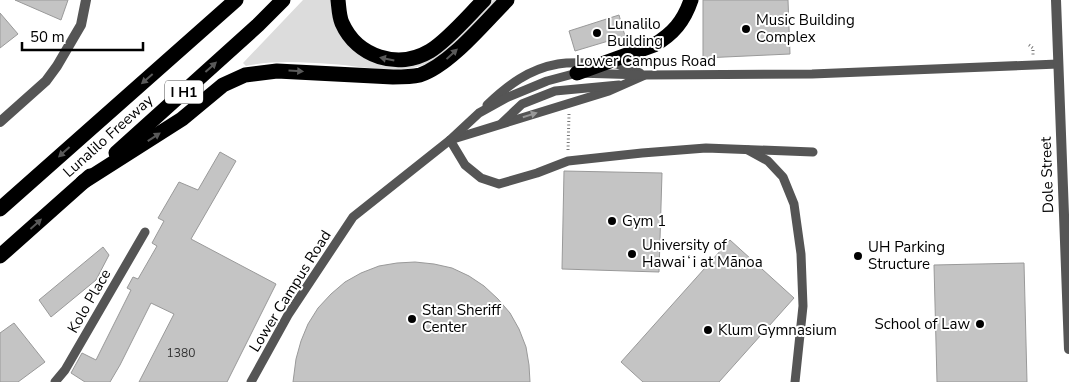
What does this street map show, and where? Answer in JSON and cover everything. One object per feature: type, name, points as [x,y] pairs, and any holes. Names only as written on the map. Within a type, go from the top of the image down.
[{"type":"highway","name":"Lunalilo Freeway","points":[[0,209],[236,0]]},
{"type":"highway","name":"Lunalilo Freeway","points":[[0,256],[250,32],[283,0]]},
{"type":"highway","points":[[338,0],[342,23],[353,40],[368,53],[396,60],[412,58],[430,51],[484,0]]},
{"type":"highway","points":[[84,182],[182,119],[213,93],[234,79],[245,75],[278,70],[406,78],[418,75],[441,64],[507,0]]},
{"type":"highway","points":[[577,73],[654,45],[665,39],[681,22],[691,0]]},
{"type":"street","points":[[0,122],[46,81],[57,66],[81,25],[86,0]]},
{"type":"street","name":"Dole Street","points":[[1056,0],[1069,349]]},
{"type":"lane","points":[[480,113],[501,92],[528,72],[559,64],[617,64],[644,75]]},
{"type":"lane","name":"Lower Campus Road","points":[[251,382],[288,315],[353,217],[450,140],[480,113],[508,97],[547,81],[577,73],[644,75],[812,74],[1058,64]]},
{"type":"lane","points":[[644,75],[609,91],[450,140],[465,165],[480,178],[499,184],[537,173],[568,161],[706,148],[814,152]]},
{"type":"lane","points":[[500,124],[522,104],[555,91],[625,84]]},
{"type":"lane","points":[[745,149],[768,161],[783,177],[794,204],[801,254],[803,306],[794,382]]},
{"type":"lane","name":"Kolo Place","points":[[56,382],[145,232]]},
{"type":"path","points":[[1029,45],[1033,48],[1033,57]]},
{"type":"path","points":[[568,161],[569,104]]},
{"type":"shaded area","points":[[303,0],[332,0],[334,21],[392,66],[461,31],[493,0],[498,0],[441,56],[421,66],[396,70],[288,62],[246,66],[243,63]]},
{"type":"building","points":[[15,0],[68,0],[61,20]]},
{"type":"building","name":"Music Building Complex","points":[[703,0],[788,0],[790,54],[703,58]]},
{"type":"building","points":[[0,13],[18,34],[0,48]]},
{"type":"building","name":"Lunalilo Building","points":[[619,15],[625,36],[575,51],[569,31]]},
{"type":"building","points":[[220,152],[236,161],[191,239],[276,284],[227,382],[139,382],[174,314],[151,303],[110,382],[85,382],[71,373],[82,353],[96,360],[131,290],[127,288],[133,277],[138,279],[157,246],[152,243],[164,221],[158,218],[179,182],[198,190]]},
{"type":"building","name":"Gym 1","points":[[564,171],[662,173],[659,272],[562,269]]},
{"type":"building","name":"Klum Gymnasium","points":[[730,240],[794,298],[719,382],[643,382],[621,362]]},
{"type":"building","points":[[103,247],[109,255],[96,280],[51,317],[39,300]]},
{"type":"building","name":"Stan Sheriff Center","points":[[415,262],[452,268],[484,286],[498,299],[510,313],[526,347],[530,382],[293,382],[296,359],[308,324],[318,308],[331,294],[345,282],[379,266]]},
{"type":"building","name":"School of Law","points":[[1024,263],[1027,382],[937,382],[934,265]]},
{"type":"building","points":[[14,323],[45,362],[18,382],[0,382],[0,333]]},
{"type":"place","name":"Music Building Complex","points":[[746,29]]},
{"type":"place","name":"Lunalilo Building","points":[[597,33]]},
{"type":"place","name":"Gym 1","points":[[612,221]]},
{"type":"place","name":"University of Hawaiʻi at Mānoa","points":[[632,254]]},
{"type":"place","name":"UH Parking Structure","points":[[858,256]]},
{"type":"place","name":"Stan Sheriff Center","points":[[412,319]]},
{"type":"place","name":"School of Law","points":[[980,324]]},
{"type":"place","name":"Klum Gymnasium","points":[[708,330]]}]
